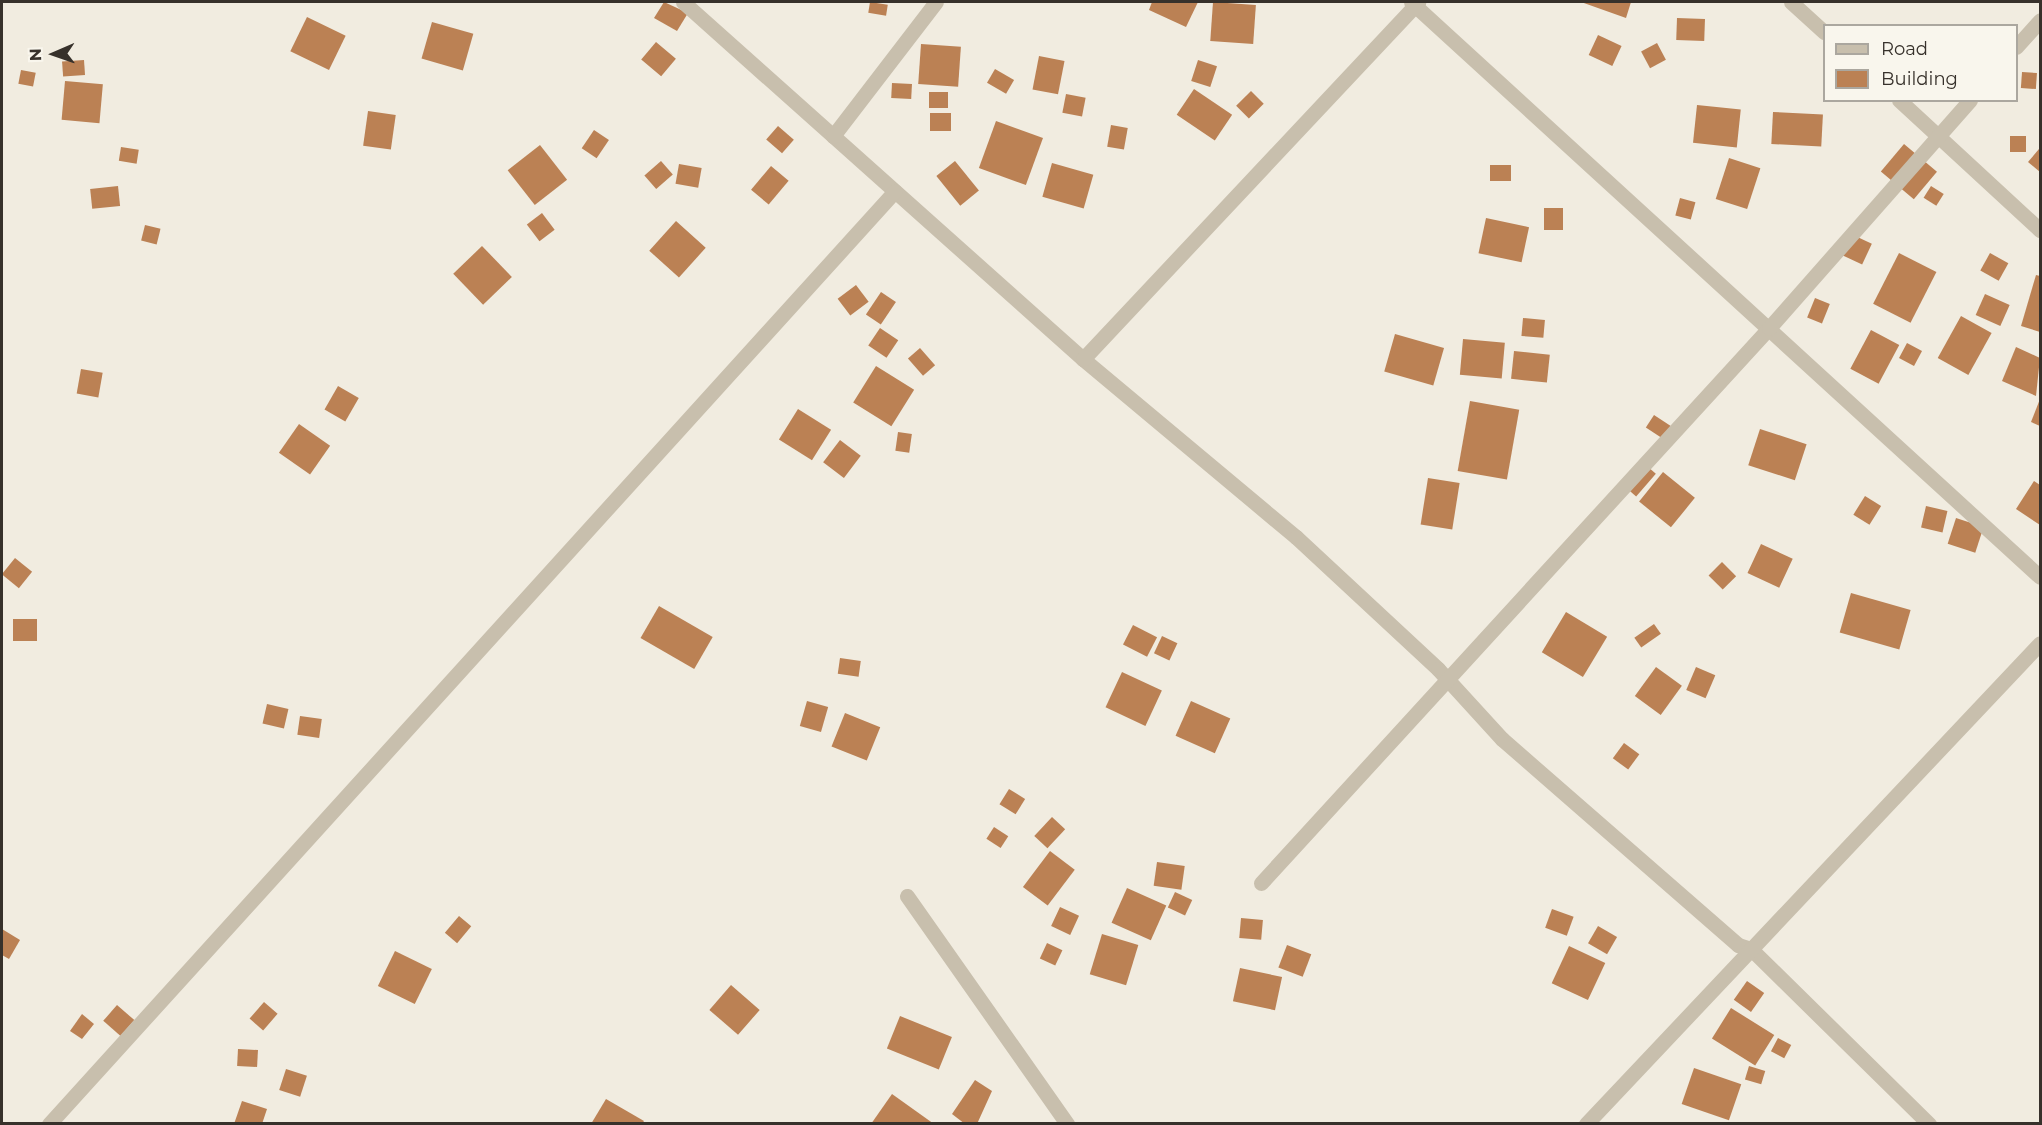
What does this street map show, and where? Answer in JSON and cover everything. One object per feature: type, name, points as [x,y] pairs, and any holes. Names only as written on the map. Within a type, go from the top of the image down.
[{"type":"street","points":[[683,2],[1083,359],[1296,537],[1450,681],[1502,739],[1738,945],[1750,949],[1929,1124]]},
{"type":"street","points":[[833,136],[936,2]]},
{"type":"street","points":[[1791,2],[1823,31]]},
{"type":"street","points":[[1083,359],[1415,3],[2040,577]]},
{"type":"street","points":[[2018,45],[2040,20]]},
{"type":"street","points":[[1901,102],[2040,230]]},
{"type":"street","points":[[1261,883],[1450,681],[1769,328],[1968,102]]},
{"type":"street","points":[[49,1124],[895,191]]},
{"type":"street","points":[[1586,1124],[2040,643]]},
{"type":"street","points":[[907,896],[1067,1124]]},
{"type":"building","points":[[664,2],[688,13],[677,31],[654,18]]},
{"type":"building","points":[[870,2],[888,5],[886,16],[868,13]]},
{"type":"building","points":[[1152,2],[1198,2],[1186,27],[1149,10]]},
{"type":"building","points":[[1213,2],[1256,5],[1253,44],[1210,41]]},
{"type":"building","points":[[1581,2],[1631,2],[1626,18]]},
{"type":"building","points":[[307,17],[346,36],[329,70],[290,51]]},
{"type":"building","points":[[1677,18],[1705,19],[1704,41],[1676,40]]},
{"type":"building","points":[[432,22],[473,34],[463,70],[422,59]]},
{"type":"building","points":[[1598,35],[1622,46],[1612,66],[1589,55]]},
{"type":"building","points":[[656,42],[676,59],[661,76],[641,60]]},
{"type":"building","points":[[1657,43],[1666,60],[1650,68],[1641,51]]},
{"type":"building","points":[[921,44],[961,47],[958,87],[918,84]]},
{"type":"building","points":[[1039,56],[1065,61],[1058,94],[1033,89]]},
{"type":"building","points":[[84,60],[85,75],[63,76],[62,62]]},
{"type":"building","points":[[1198,60],[1217,66],[1210,87],[1191,81]]},
{"type":"building","points":[[995,69],[1014,80],[1006,94],[987,83]]},
{"type":"building","points":[[21,70],[36,73],[33,87],[18,84]]},
{"type":"building","points":[[2022,72],[2037,73],[2036,89],[2021,88]]},
{"type":"building","points":[[65,81],[103,84],[99,123],[62,120]]},
{"type":"building","points":[[892,83],[912,84],[911,99],[891,98]]},
{"type":"building","points":[[1194,89],[1232,115],[1215,140],[1177,115]]},
{"type":"building","points":[[1251,91],[1264,104],[1249,119],[1236,106]]},
{"type":"building","points":[[929,92],[948,92],[948,108],[929,108]]},
{"type":"building","points":[[1066,94],[1086,98],[1082,116],[1062,113]]},
{"type":"building","points":[[1697,105],[1741,110],[1737,147],[1693,143]]},
{"type":"building","points":[[368,111],[396,115],[391,150],[363,146]]},
{"type":"building","points":[[1773,112],[1823,115],[1821,147],[1771,144]]},
{"type":"building","points":[[930,113],[951,113],[951,131],[930,131]]},
{"type":"building","points":[[996,121],[1043,138],[1026,185],[979,168]]},
{"type":"building","points":[[1111,125],[1128,128],[1124,150],[1107,147]]},
{"type":"building","points":[[778,126],[794,140],[782,153],[766,140]]},
{"type":"building","points":[[594,130],[609,140],[597,158],[582,148]]},
{"type":"building","points":[[2010,136],[2026,136],[2026,152],[2010,152]]},
{"type":"building","points":[[1904,144],[1937,172],[1914,199],[1881,172]]},
{"type":"building","points":[[540,145],[567,180],[535,205],[508,170]]},
{"type":"building","points":[[121,147],[139,150],[137,164],[119,161]]},
{"type":"building","points":[[2040,150],[2040,172],[2028,162]]},
{"type":"building","points":[[1729,158],[1760,168],[1747,209],[1716,199]]},
{"type":"building","points":[[661,161],[673,175],[656,189],[644,175]]},
{"type":"building","points":[[955,161],[979,191],[960,206],[936,176]]},
{"type":"building","points":[[1052,163],[1093,175],[1084,208],[1042,197]]},
{"type":"building","points":[[679,164],[702,168],[698,188],[676,184]]},
{"type":"building","points":[[1490,165],[1511,165],[1511,181],[1490,181]]},
{"type":"building","points":[[771,166],[789,181],[769,205],[751,190]]},
{"type":"building","points":[[118,186],[120,206],[92,209],[90,189]]},
{"type":"building","points":[[1931,186],[1944,194],[1936,206],[1924,198]]},
{"type":"building","points":[[1680,198],[1695,202],[1691,220],[1675,215]]},
{"type":"building","points":[[1544,208],[1563,208],[1563,230],[1544,230]]},
{"type":"building","points":[[542,213],[555,230],[539,241],[527,224]]},
{"type":"building","points":[[1486,218],[1529,227],[1522,262],[1479,253]]},
{"type":"building","points":[[676,221],[706,248],[679,277],[649,251]]},
{"type":"building","points":[[145,225],[161,229],[157,244],[141,241]]},
{"type":"building","points":[[1851,234],[1872,244],[1862,265],[1841,255]]},
{"type":"building","points":[[482,246],[512,277],[483,305],[453,274]]},
{"type":"building","points":[[1899,253],[1936,272],[1911,323],[1873,304]]},
{"type":"building","points":[[1990,253],[2008,263],[1999,281],[1980,270]]},
{"type":"building","points":[[2036,275],[2040,276],[2040,332],[2021,326]]},
{"type":"building","points":[[856,285],[869,302],[850,316],[838,299]]},
{"type":"building","points":[[881,292],[896,302],[881,324],[866,314]]},
{"type":"building","points":[[1985,294],[2010,305],[2000,326],[1976,315]]},
{"type":"building","points":[[1815,298],[1830,304],[1822,323],[1807,317]]},
{"type":"building","points":[[1961,316],[1992,333],[1968,375],[1938,358]]},
{"type":"building","points":[[1523,318],[1545,320],[1543,338],[1521,336]]},
{"type":"building","points":[[880,328],[898,340],[886,358],[868,345]]},
{"type":"building","points":[[1871,330],[1899,345],[1879,384],[1850,369]]},
{"type":"building","points":[[1395,334],[1444,348],[1433,386],[1384,371]]},
{"type":"building","points":[[1463,339],[1505,343],[1502,379],[1460,375]]},
{"type":"building","points":[[1907,343],[1922,351],[1914,366],[1899,358]]},
{"type":"building","points":[[2016,347],[2040,358],[2036,396],[2002,381]]},
{"type":"building","points":[[920,348],[935,365],[923,376],[908,358]]},
{"type":"building","points":[[1514,351],[1550,355],[1547,383],[1511,379]]},
{"type":"building","points":[[876,366],[914,390],[891,426],[853,402]]},
{"type":"building","points":[[81,369],[103,373],[98,397],[77,394]]},
{"type":"building","points":[[338,386],[359,398],[345,421],[324,409]]},
{"type":"building","points":[[2040,399],[2040,426],[2031,422]]},
{"type":"building","points":[[1470,401],[1519,410],[1507,480],[1458,471]]},
{"type":"building","points":[[798,409],[831,430],[812,460],[779,440]]},
{"type":"building","points":[[1654,415],[1671,426],[1663,438],[1646,428]]},
{"type":"building","points":[[299,424],[330,446],[310,474],[279,453]]},
{"type":"building","points":[[1760,429],[1807,444],[1795,480],[1748,465]]},
{"type":"building","points":[[898,432],[912,434],[909,453],[895,451]]},
{"type":"building","points":[[840,440],[861,456],[844,478],[823,462]]},
{"type":"building","points":[[1640,460],[1656,474],[1636,496],[1620,483]]},
{"type":"building","points":[[1663,472],[1695,498],[1671,527],[1639,502]]},
{"type":"building","points":[[1428,478],[1460,483],[1452,529],[1421,524]]},
{"type":"building","points":[[2034,481],[2040,485],[2040,525],[2016,509]]},
{"type":"building","points":[[1865,496],[1881,506],[1869,525],[1853,515]]},
{"type":"building","points":[[1926,506],[1947,511],[1942,532],[1921,527]]},
{"type":"building","points":[[1956,518],[1984,527],[1975,553],[1948,544]]},
{"type":"building","points":[[1761,544],[1793,559],[1779,588],[1747,573]]},
{"type":"building","points":[[15,558],[32,572],[19,588],[2,574]]},
{"type":"building","points":[[1722,562],[1736,576],[1723,590],[1709,575]]},
{"type":"building","points":[[1851,593],[1911,610],[1899,650],[1840,632]]},
{"type":"building","points":[[659,606],[713,637],[694,669],[640,638]]},
{"type":"building","points":[[1566,612],[1607,637],[1583,677],[1542,652]]},
{"type":"building","points":[[13,619],[37,619],[37,641],[13,641]]},
{"type":"building","points":[[1654,624],[1661,634],[1641,648],[1634,638]]},
{"type":"building","points":[[1133,625],[1157,637],[1147,657],[1123,645]]},
{"type":"building","points":[[1162,636],[1177,643],[1169,660],[1154,653]]},
{"type":"building","points":[[840,658],[861,661],[859,677],[838,674]]},
{"type":"building","points":[[1656,667],[1682,686],[1661,715],[1635,696]]},
{"type":"building","points":[[1696,667],[1715,675],[1706,698],[1686,690]]},
{"type":"building","points":[[1122,672],[1162,691],[1145,726],[1106,707]]},
{"type":"building","points":[[807,701],[828,707],[821,732],[800,726]]},
{"type":"building","points":[[1191,701],[1230,718],[1215,753],[1176,736]]},
{"type":"building","points":[[267,704],[288,709],[284,728],[263,723]]},
{"type":"building","points":[[845,713],[880,727],[867,761],[832,746]]},
{"type":"building","points":[[300,716],[322,719],[319,738],[297,735]]},
{"type":"building","points":[[1624,743],[1639,754],[1628,770],[1613,758]]},
{"type":"building","points":[[1009,789],[1025,799],[1016,814],[999,804]]},
{"type":"building","points":[[1052,817],[1065,829],[1047,848],[1034,836]]},
{"type":"building","points":[[994,827],[1008,836],[1001,848],[986,839]]},
{"type":"building","points":[[1050,851],[1075,870],[1048,906],[1023,887]]},
{"type":"building","points":[[1157,862],[1185,866],[1181,890],[1154,886]]},
{"type":"building","points":[[1127,888],[1166,905],[1151,940],[1112,923]]},
{"type":"building","points":[[1175,892],[1192,900],[1185,915],[1168,907]]},
{"type":"building","points":[[1060,907],[1079,916],[1070,935],[1051,926]]},
{"type":"building","points":[[1552,909],[1574,917],[1567,936],[1545,928]]},
{"type":"building","points":[[459,916],[471,926],[457,943],[445,933]]},
{"type":"building","points":[[1241,918],[1263,920],[1261,940],[1239,938]]},
{"type":"building","points":[[1598,926],[1617,937],[1607,954],[1588,943]]},
{"type":"building","points":[[2,929],[20,940],[9,959],[2,955]]},
{"type":"building","points":[[1102,934],[1138,945],[1126,985],[1090,974]]},
{"type":"building","points":[[1047,943],[1062,950],[1055,966],[1040,958]]},
{"type":"building","points":[[1287,945],[1311,954],[1303,977],[1278,967]]},
{"type":"building","points":[[1569,946],[1605,963],[1588,1000],[1552,983]]},
{"type":"building","points":[[395,951],[432,969],[415,1004],[378,986]]},
{"type":"building","points":[[1240,968],[1282,977],[1275,1010],[1233,1001]]},
{"type":"building","points":[[1747,981],[1764,993],[1751,1012],[1734,1000]]},
{"type":"building","points":[[731,985],[760,1010],[738,1035],[709,1010]]},
{"type":"building","points":[[264,1002],[278,1014],[263,1030],[250,1019]]},
{"type":"building","points":[[117,1005],[134,1020],[121,1036],[103,1021]]},
{"type":"building","points":[[1731,1008],[1774,1035],[1755,1066],[1712,1039]]},
{"type":"building","points":[[82,1014],[94,1024],[82,1039],[70,1031]]},
{"type":"building","points":[[900,1016],[952,1037],[939,1069],[887,1048]]},
{"type":"building","points":[[1778,1038],[1791,1045],[1784,1058],[1771,1051]]},
{"type":"building","points":[[238,1049],[258,1050],[257,1067],[237,1066]]},
{"type":"building","points":[[1749,1066],[1765,1071],[1761,1084],[1745,1079]]},
{"type":"building","points":[[1694,1068],[1741,1084],[1729,1120],[1682,1104]]},
{"type":"building","points":[[286,1069],[307,1076],[300,1097],[279,1090]]},
{"type":"building","points":[[975,1080],[992,1091],[977,1124],[965,1124],[952,1114]]},
{"type":"building","points":[[892,1094],[934,1124],[871,1124]]},
{"type":"building","points":[[606,1099],[644,1121],[642,1124],[591,1124]]},
{"type":"building","points":[[242,1101],[267,1109],[262,1124],[234,1124]]}]
